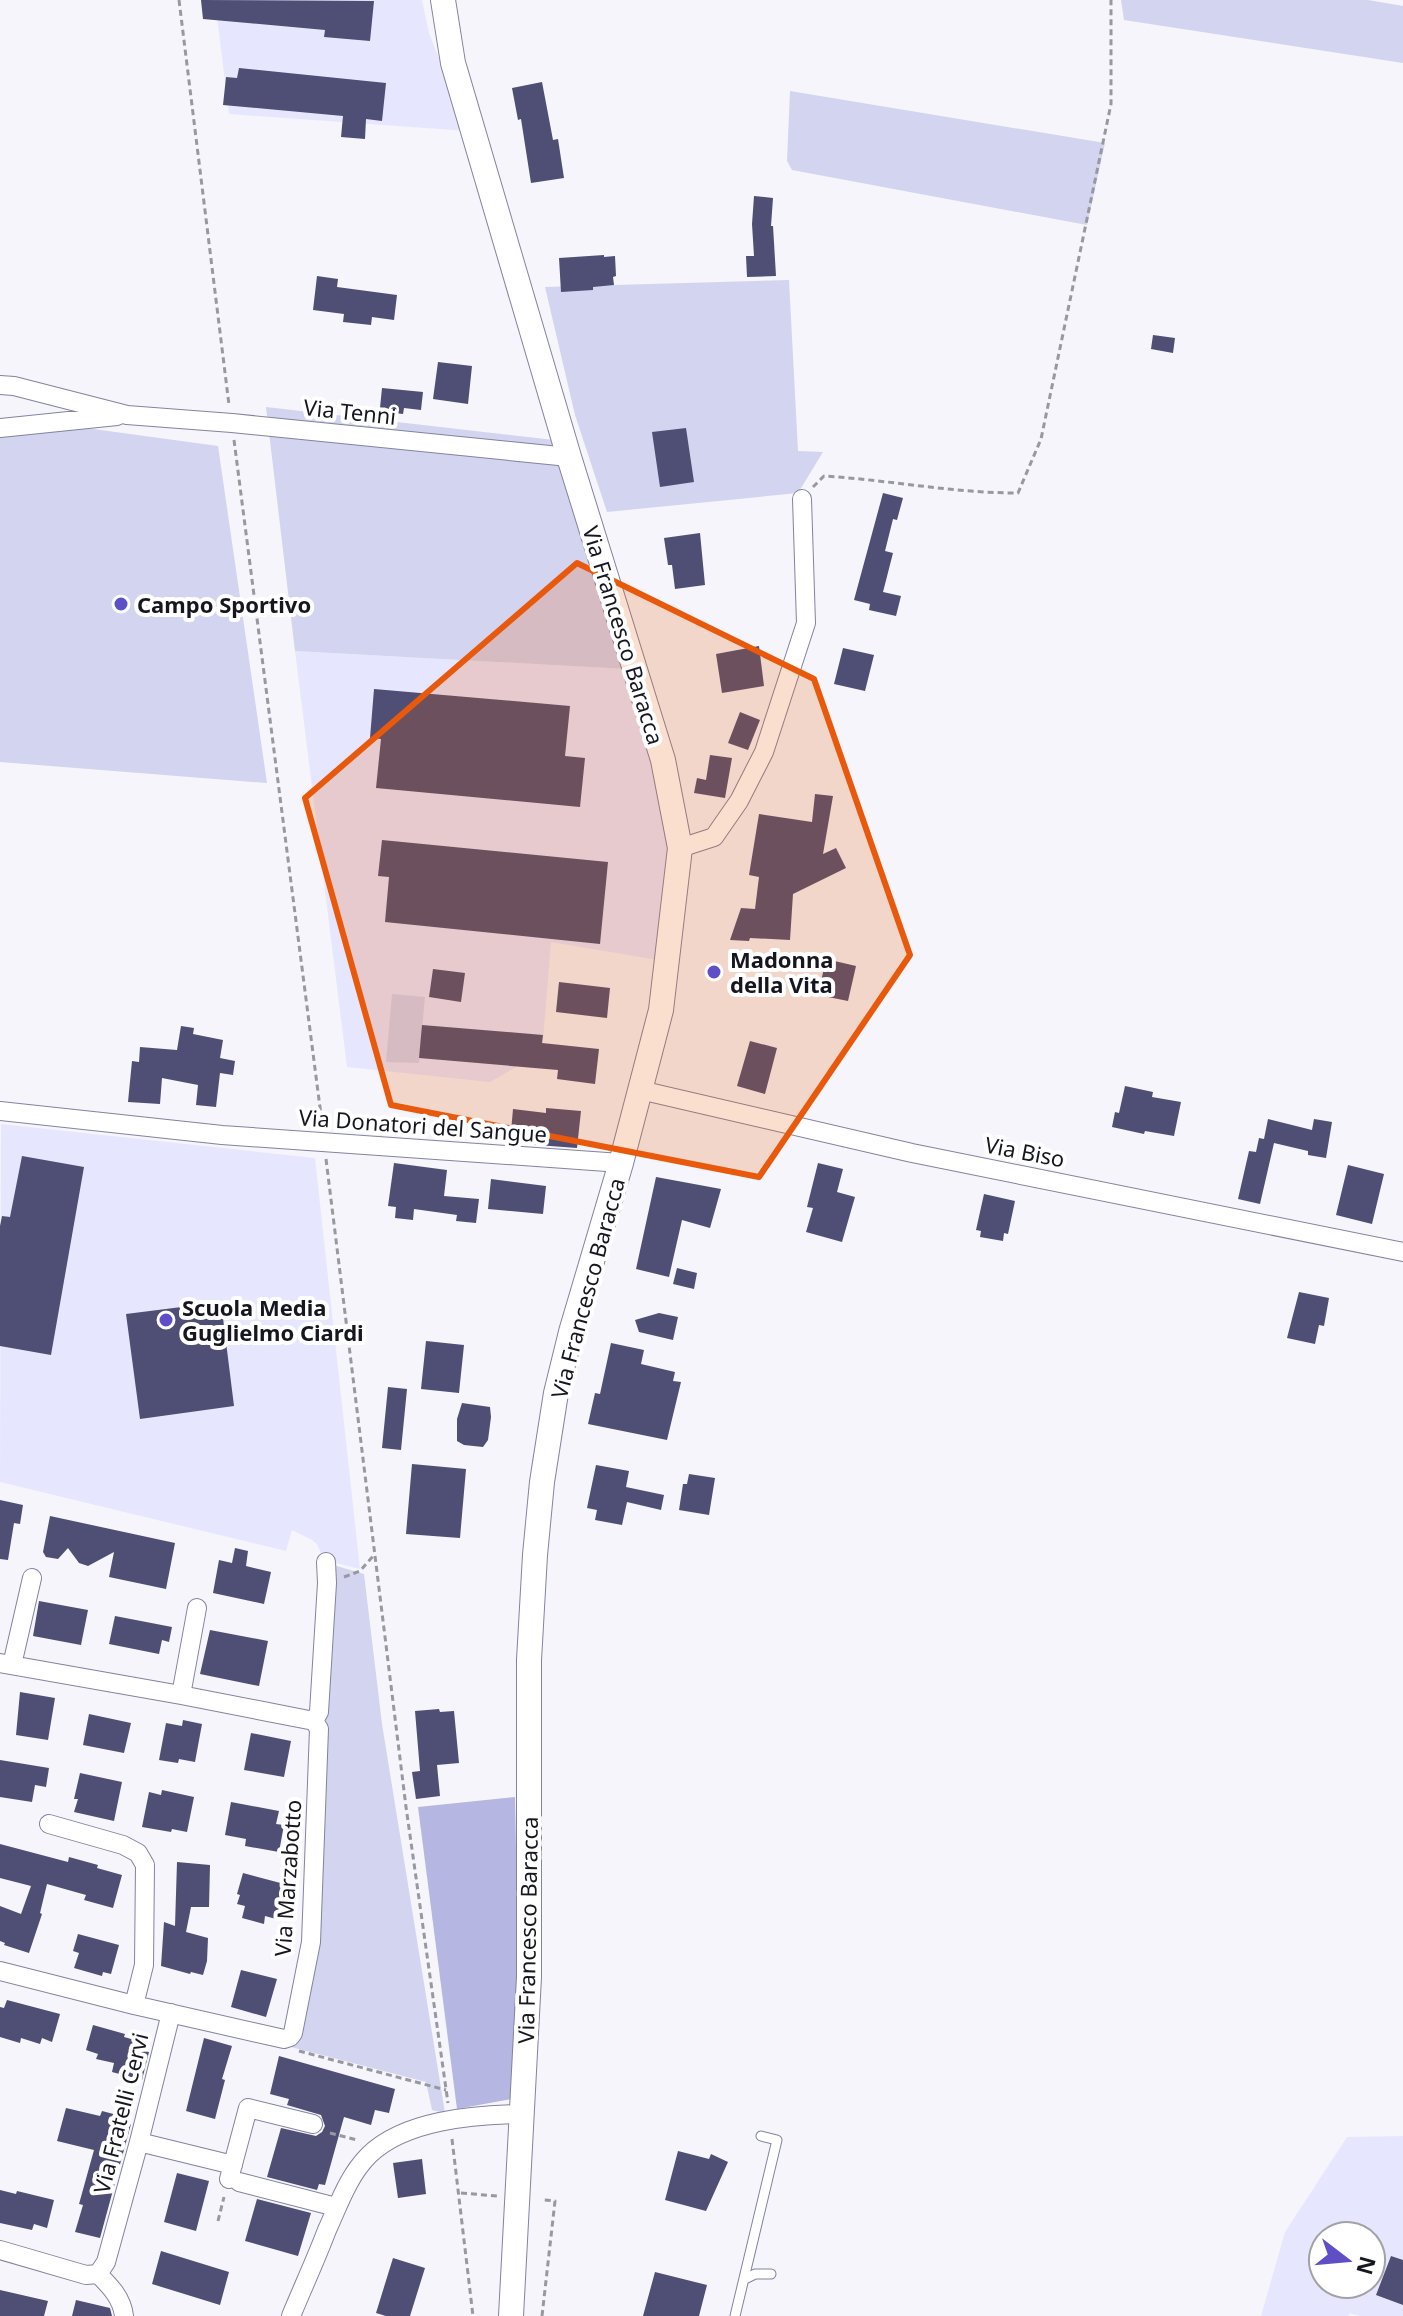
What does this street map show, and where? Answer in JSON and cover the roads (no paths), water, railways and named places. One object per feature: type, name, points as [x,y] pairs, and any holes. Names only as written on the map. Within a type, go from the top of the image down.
[{"type":"street","name":"Via Francesco Baracca","points":[[443,0],[453,63],[569,457],[663,760],[680,848],[661,1010],[621,1163],[567,1347],[548,1440],[539,1511],[529,1660],[529,1977],[511,2316]]},
{"type":"street","name":"Via Tenni","points":[[0,385],[127,415],[569,457]]},
{"type":"street","points":[[38,425],[42,393]]},
{"type":"street","name":"Via Tenni","points":[[0,428],[127,415]]},
{"type":"street","points":[[680,848],[714,837],[739,801],[764,752],[806,623],[802,499]]},
{"type":"street","name":"Via Biso","points":[[640,1090],[912,1153],[1403,1252]]},
{"type":"street","name":"Via Donatori del Sangue","points":[[0,1111],[222,1135],[621,1163]]},
{"type":"street","name":"Via Marzabotto","points":[[290,2037],[311,1942],[319,1729],[314,1721],[319,1712],[326,1562]]},
{"type":"street","points":[[32,1578],[6,1664],[314,1721]]},
{"type":"street","points":[[181,1695],[197,1608]]},
{"type":"street","points":[[49,1824],[123,1845],[138,1853],[145,1865],[146,1943],[134,2005]]},
{"type":"street","points":[[0,1971],[171,2013]]},
{"type":"street","name":"Via Fratelli Cervi","points":[[98,2274],[106,2262],[171,2013],[284,2039],[290,2037]]},
{"type":"street","points":[[234,2176],[248,2108],[313,2124]]},
{"type":"street","points":[[291,2316],[344,2190],[368,2156],[403,2134],[450,2120],[521,2114]]},
{"type":"street","points":[[139,2142],[234,2176],[336,2207]]},
{"type":"street","points":[[0,2250],[86,2275],[98,2274],[115,2292],[124,2316]]},
{"type":"lane","points":[[735,2316],[777,2140],[761,2136]]},
{"type":"lane","points":[[745,2279],[755,2274],[771,2274]]},
{"type":"place","name":"Campo Sportivo","points":[[121,604]]},
{"type":"place","name":"Madonna della Vita","points":[[714,972]]},
{"type":"place","name":"Scuola Media Guglielmo Ciardi","points":[[166,1320]]}]
